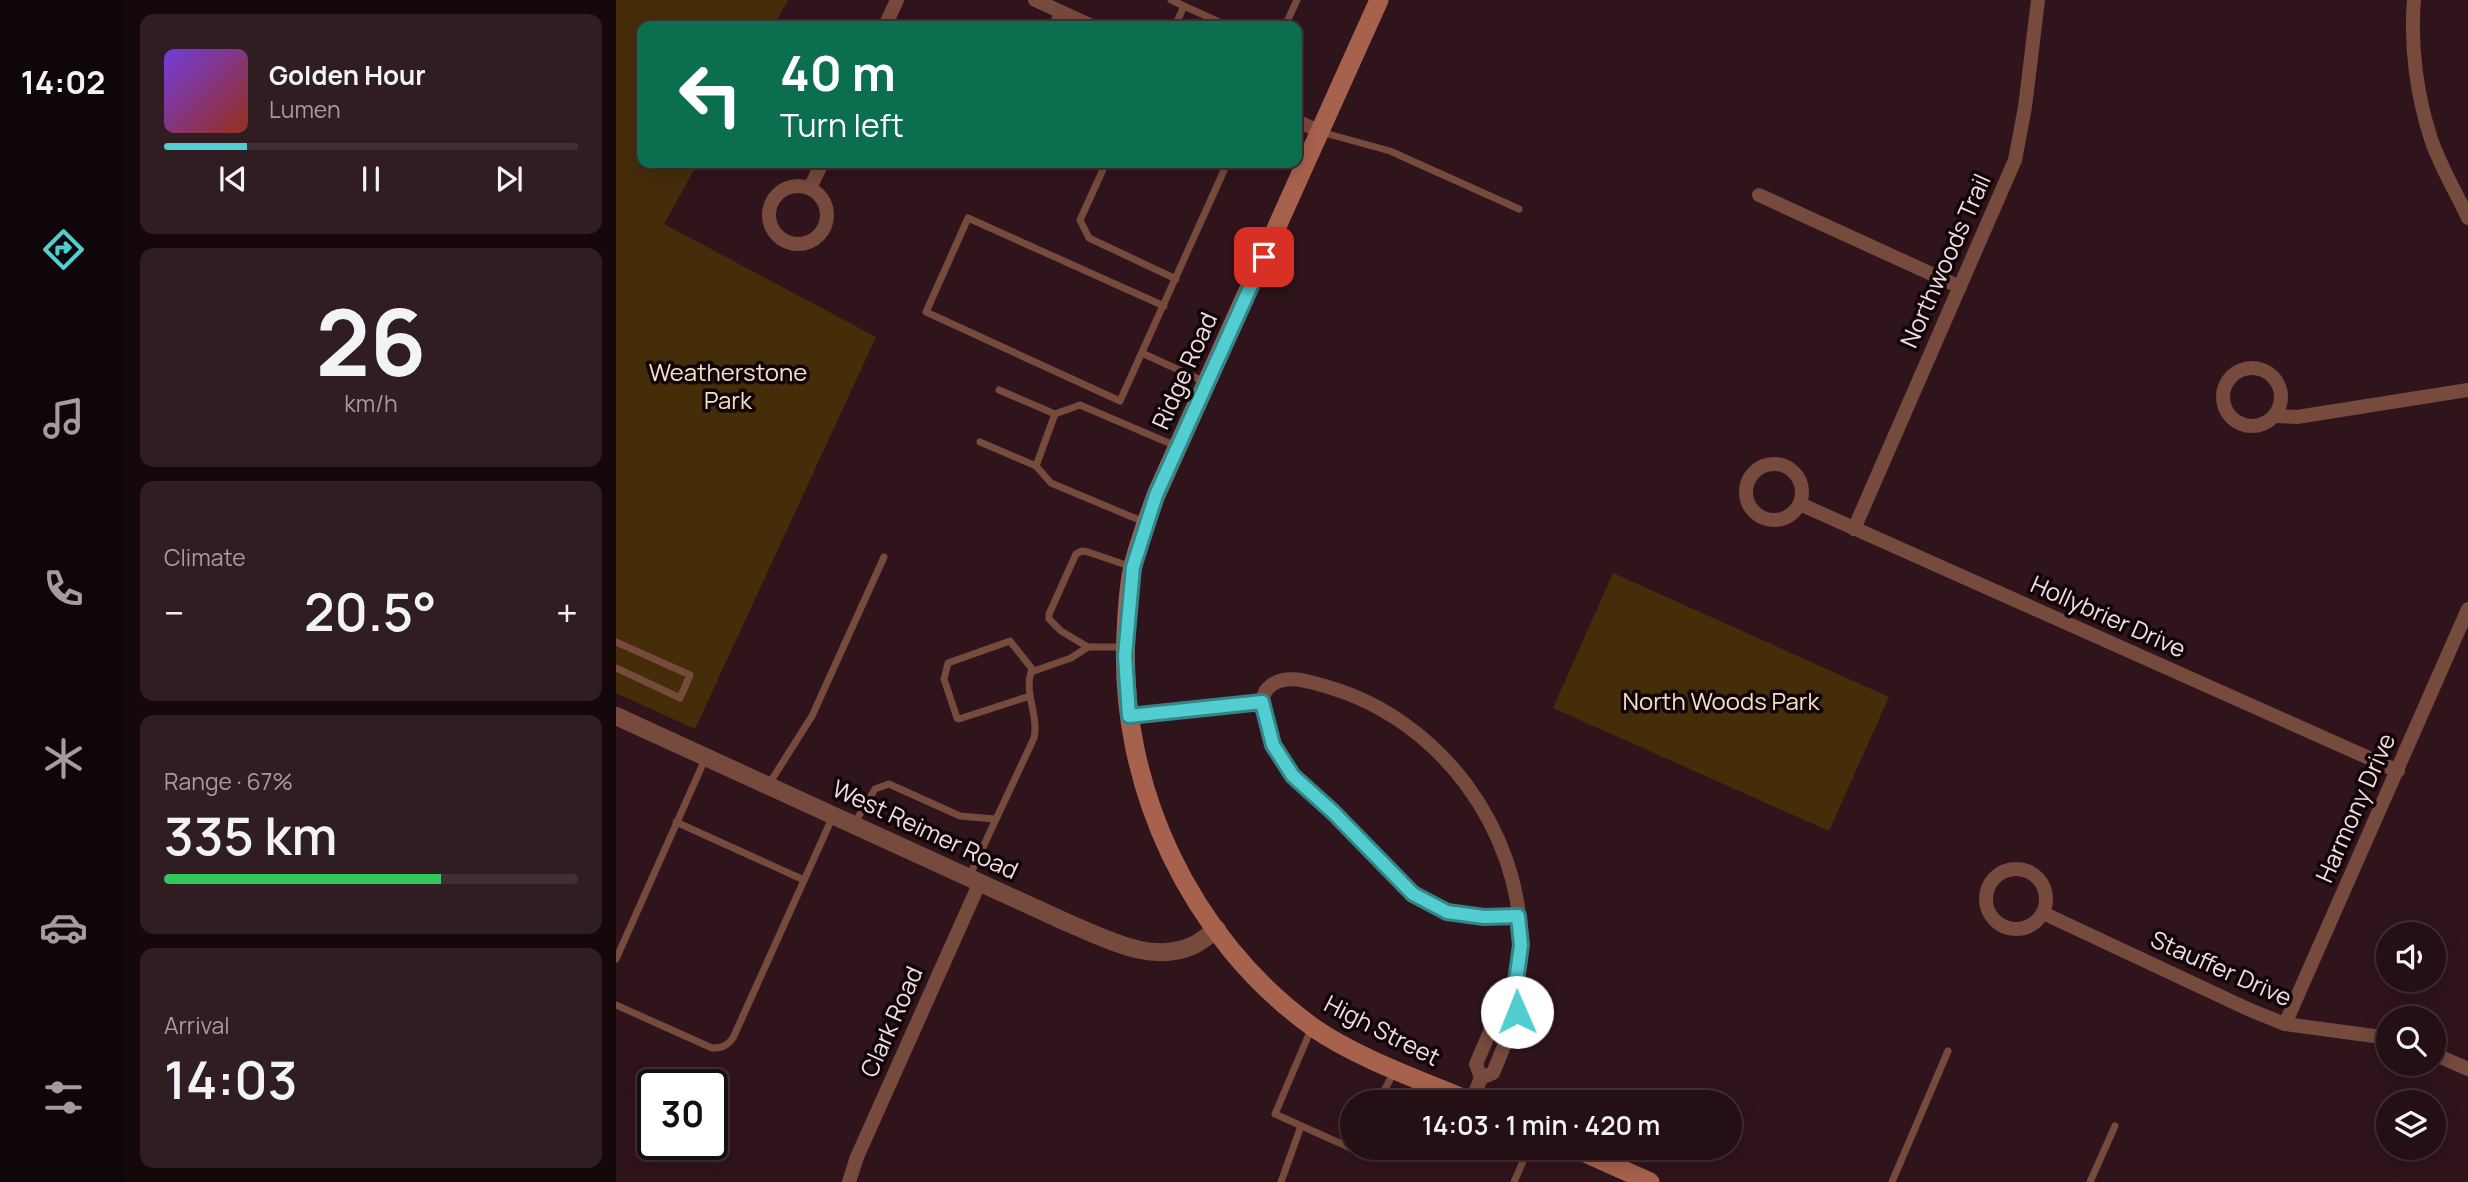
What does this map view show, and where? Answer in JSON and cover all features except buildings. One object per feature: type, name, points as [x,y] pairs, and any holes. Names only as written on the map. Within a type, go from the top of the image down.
[{"type":"main road","name":"Ridge Road","points":[[1156,495],[1379,0]]},
{"type":"main road","name":"High Street","points":[[1156,495],[1133,567],[1125,646],[1129,716],[1134,749],[1146,794],[1163,838],[1184,880],[1217,929],[1263,985],[1328,1037],[1444,1090]]},
{"type":"main road","points":[[1601,1160],[1650,1182]]},
{"type":"street","points":[[887,21],[897,0]]},
{"type":"street","points":[[1035,0],[1081,21]]},
{"type":"street","name":"Northwoods Trail","points":[[1854,529],[2015,160],[2025,107],[2038,0]]},
{"type":"street","points":[[2414,0],[2413,44],[2424,110],[2432,141],[2468,218]]},
{"type":"street","points":[[1302,123],[1321,132]]},
{"type":"street","points":[[810,188],[820,168]]},
{"type":"street","points":[[792,186],[810,188],[825,201],[828,221],[817,238],[808,243],[789,243],[774,231],[769,213],[771,203],[783,189],[792,186]]},
{"type":"street","points":[[1759,195],[1960,287]]},
{"type":"street","points":[[2274,416],[2281,399],[2280,389],[2270,374],[2262,369],[2244,369],[2228,379],[2222,398],[2230,416],[2247,426],[2267,422],[2274,416],[2297,417],[2468,390]]},
{"type":"street","points":[[1781,465],[1797,476],[1801,485],[1800,504],[1788,517],[1779,520],[1762,518],[1749,506],[1746,489],[1748,480],[1762,467],[1781,465]]},
{"type":"street","name":"Hollybrier Drive","points":[[1800,504],[2398,771]]},
{"type":"street","name":"Harmony Drive","points":[[2285,1024],[2468,609]]},
{"type":"street","points":[[1476,1090],[1481,1078],[1493,1073],[1517,1012],[1514,996],[1521,945],[1518,916],[1506,858],[1492,824],[1462,776],[1434,747],[1380,708],[1309,681],[1285,678],[1268,688],[1262,702],[1273,745],[1293,776],[1333,812],[1413,894],[1447,912],[1484,917],[1518,916]]},
{"type":"street","points":[[1129,716],[1262,702]]},
{"type":"street","name":"West Reimer Road","points":[[616,716],[1121,945],[1148,952],[1173,952],[1195,945],[1217,929]]},
{"type":"street","points":[[2025,870],[2041,883],[2045,892],[2043,913],[2029,926],[2011,929],[2001,926],[1988,912],[1986,903],[1989,885],[2004,871],[2025,870]]},
{"type":"street","name":"Clark Road","points":[[849,1182],[857,1157],[974,880]]},
{"type":"street","name":"Stauffer Drive","points":[[2043,913],[2285,1024],[2376,1036]]},
{"type":"street","points":[[2446,1059],[2468,1069]]},
{"type":"lane","points":[[1171,0],[1217,21]]},
{"type":"lane","points":[[1287,21],[1297,0]]},
{"type":"lane","points":[[1177,21],[1184,6]]},
{"type":"lane","points":[[1054,21],[1059,11]]},
{"type":"lane","points":[[1321,132],[1390,151],[1519,209]]},
{"type":"lane","points":[[1104,168],[1080,220],[1089,238],[1176,279]]},
{"type":"lane","points":[[1164,306],[968,218],[926,312],[1120,401],[1164,306],[1225,168]]},
{"type":"lane","points":[[1142,353],[1207,383]]},
{"type":"lane","points":[[999,390],[1055,414],[1080,405],[1177,447]]},
{"type":"lane","points":[[1036,466],[1055,414]]},
{"type":"lane","points":[[980,442],[1036,466],[1051,484],[1146,523]]},
{"type":"lane","points":[[1125,646],[1088,646],[1061,631],[1049,619],[1049,614],[1076,554],[1088,552],[1133,567]]},
{"type":"lane","points":[[769,785],[812,716],[884,557]]},
{"type":"lane","points":[[1030,696],[960,719],[957,718],[944,673],[948,663],[1010,640],[1033,670]]},
{"type":"lane","points":[[616,642],[690,675],[680,698],[616,668]]},
{"type":"lane","points":[[1033,670],[1071,658],[1088,646]]},
{"type":"lane","points":[[974,880],[995,819],[1034,738],[1036,723],[1029,680],[1033,670]]},
{"type":"lane","points":[[616,959],[706,757]]},
{"type":"lane","points":[[854,824],[875,789],[889,784],[960,816],[995,819]]},
{"type":"lane","points":[[616,1005],[712,1048],[722,1048],[733,1038],[833,815]]},
{"type":"lane","points":[[676,822],[804,880]]},
{"type":"lane","points":[[1312,1026],[1275,1114],[1340,1143]]},
{"type":"lane","points":[[1892,1182],[1948,1051]]},
{"type":"lane","points":[[1384,1090],[1395,1068]]},
{"type":"lane","points":[[1280,1182],[1301,1126]]},
{"type":"lane","points":[[2090,1182],[2115,1126]]},
{"type":"lane","points":[[1514,1182],[1524,1160]]},
{"type":"green space","name":"Weatherstone Park","points":[[616,0],[788,0],[777,21],[637,21],[637,168],[695,168],[664,224],[876,337],[695,729],[616,693]]},
{"type":"green space","name":"North Woods Park","points":[[1613,573],[1889,697],[1829,831],[1553,708]]},
{"type":"route","points":[[1264,257],[1156,495],[1143,532],[1133,567],[1127,617],[1125,656],[1129,716],[1262,702],[1273,745],[1293,776],[1333,812],[1413,894],[1447,912],[1484,917],[1518,916],[1521,945],[1514,996],[1517,1012]]}]
